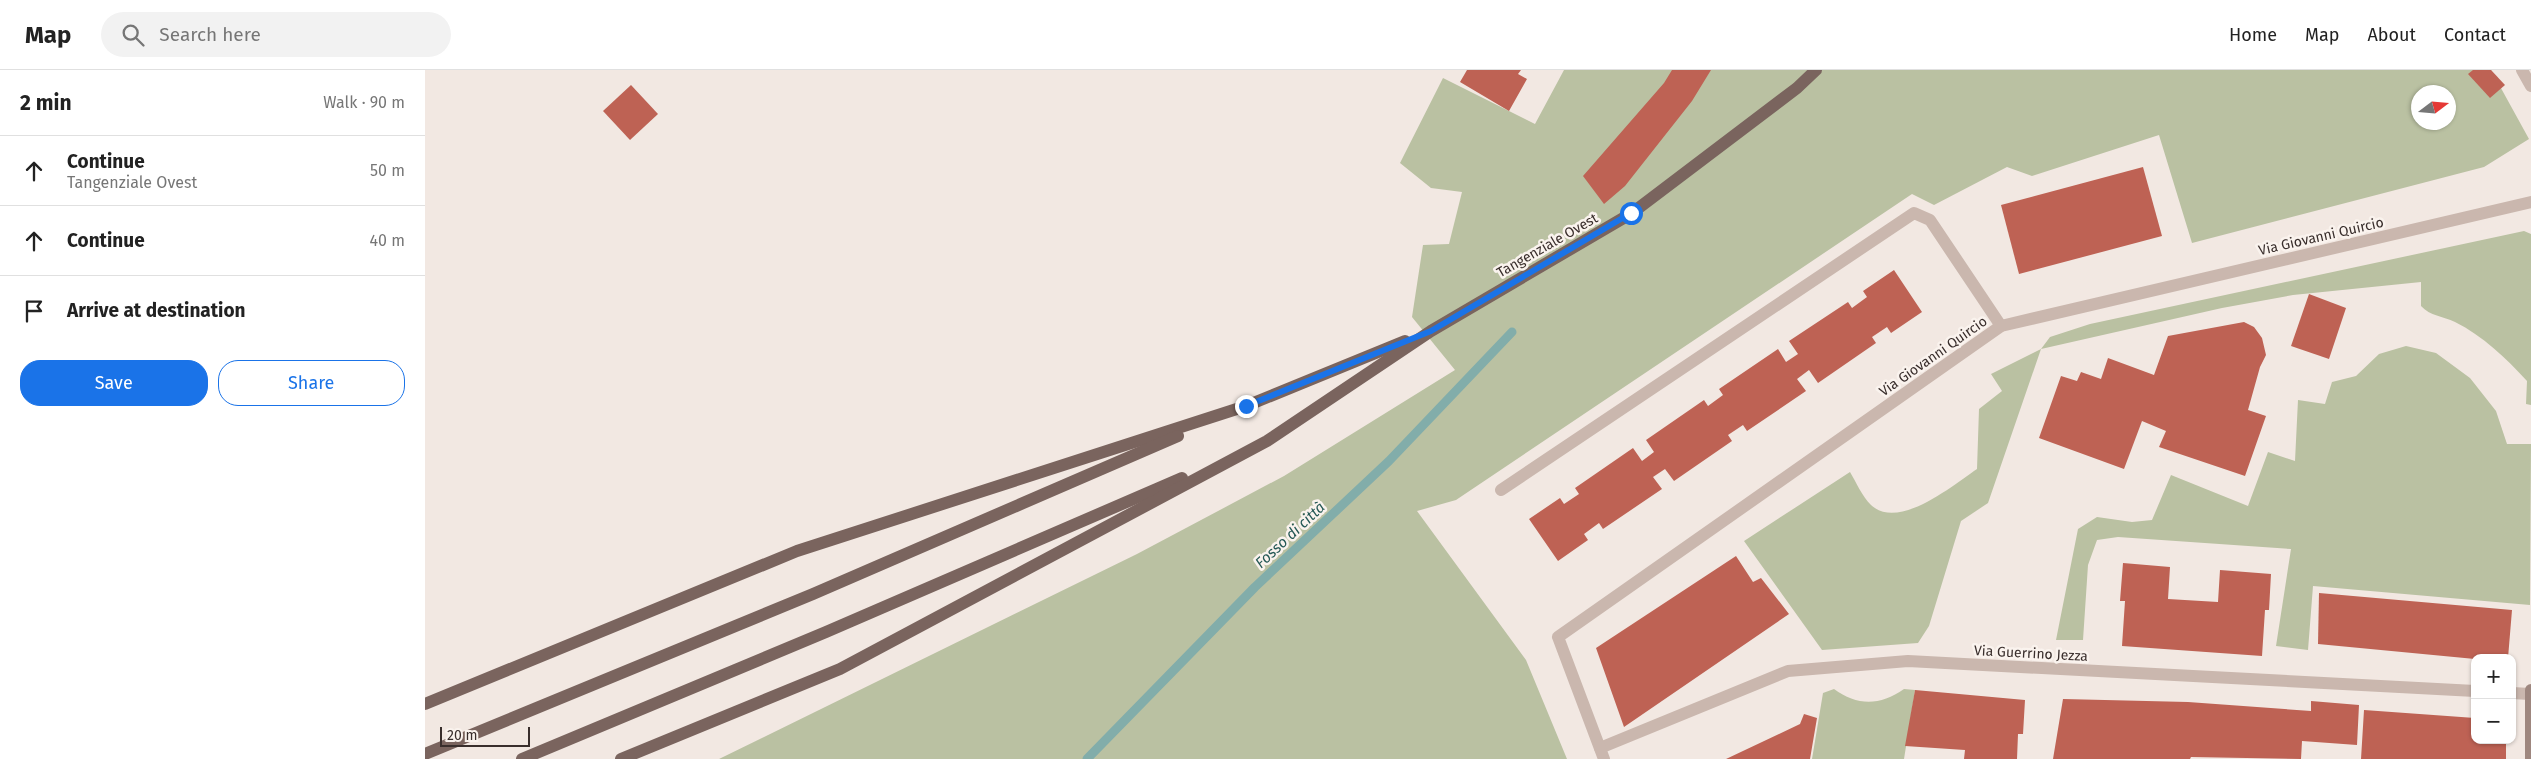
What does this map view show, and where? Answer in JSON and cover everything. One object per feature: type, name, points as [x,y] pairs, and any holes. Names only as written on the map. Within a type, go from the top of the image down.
[{"type":"main road","name":"Tangenziale Ovest","points":[[1431,331],[1631,213],[1797,88],[1817,70]]},
{"type":"main road","points":[[425,754],[813,594],[1246,406],[1431,331]]},
{"type":"main road","points":[[621,759],[839,669],[1267,441],[1431,331]]},
{"type":"main road","points":[[425,704],[797,551],[1246,406]]},
{"type":"main road","points":[[522,759],[826,632],[1267,441]]},
{"type":"street","points":[[2522,70],[2531,86]]},
{"type":"street","name":"Via Giovanni Quircio","points":[[1602,753],[1558,637],[2001,326],[2531,202]]},
{"type":"street","points":[[1501,490],[1914,213],[1930,220],[2001,326]]},
{"type":"street","name":"Via Guerrino Jezza","points":[[1602,753],[1788,671],[1908,662],[2471,691]]},
{"type":"street","points":[[2516,693],[2531,692],[2531,759]]},
{"type":"green space","points":[[1564,70],[2491,70],[2529,139],[2484,167],[2192,243],[2159,135],[2032,176],[2007,167],[1934,205],[1912,194],[1456,500],[1417,511],[1526,660],[1567,759],[719,759],[1137,554],[1284,476],[1455,370],[1412,317],[1423,245],[1449,244],[1462,192],[1431,188],[1400,163],[1443,78],[1535,124]]},
{"type":"green space","points":[[2524,231],[2531,234],[2531,405],[2526,404],[2527,381],[2502,356],[2485,341],[2465,328],[2428,312],[2421,306],[2421,282],[2293,295],[2222,308],[2041,349],[2050,337],[2090,324]]},
{"type":"green space","points":[[2406,346],[2436,353],[2470,378],[2496,411],[2507,444],[2531,444],[2530,605],[2313,586],[2308,650],[2276,646],[2291,549],[2118,537],[2097,540],[2088,565],[2083,640],[2056,640],[2078,529],[2097,517],[2132,522],[2152,520],[2171,475],[2248,506],[2268,452],[2295,461],[2298,400],[2325,404],[2332,382],[2356,376],[2379,354]]},
{"type":"green space","points":[[2041,349],[1988,503],[1961,521],[1929,626],[1918,643],[1822,650],[1744,541],[1850,472],[1871,505],[1883,512],[1896,513],[1911,509],[1940,494],[1977,469],[1979,409],[2002,391],[1991,374]]},
{"type":"green space","points":[[1834,689],[1851,699],[1869,702],[1886,699],[1904,689],[1915,690],[1904,759],[1812,759],[1823,693]]},
{"type":"building","points":[[1467,70],[1521,70],[1518,74],[1527,79],[1509,111],[1460,82]]},
{"type":"building","points":[[1672,70],[1711,70],[1692,101],[1625,186],[1604,204],[1583,176],[1664,83]]},
{"type":"building","points":[[2473,70],[2491,70],[2505,85],[2490,98],[2468,74]]},
{"type":"building","points":[[631,85],[658,114],[630,140],[603,111]]},
{"type":"building","points":[[2143,167],[2162,236],[2019,274],[2001,205]]},
{"type":"building","points":[[1894,270],[1922,312],[1891,333],[1887,327],[1872,337],[1876,343],[1818,383],[1809,370],[1797,379],[1806,391],[1747,431],[1743,425],[1728,435],[1732,441],[1674,481],[1665,469],[1653,477],[1662,489],[1603,529],[1599,523],[1584,534],[1588,540],[1558,561],[1529,519],[1560,498],[1564,504],[1579,494],[1575,488],[1633,448],[1642,461],[1654,452],[1646,440],[1704,400],[1708,406],[1723,395],[1719,389],[1778,349],[1786,362],[1798,354],[1789,341],[1848,302],[1852,308],[1867,297],[1863,291]]},
{"type":"building","points":[[2309,294],[2346,308],[2329,359],[2291,346]]},
{"type":"building","points":[[2244,322],[2254,327],[2262,338],[2266,355],[2260,367],[2248,410],[2266,416],[2245,476],[2159,447],[2166,431],[2142,421],[2124,469],[2039,438],[2061,376],[2077,381],[2081,372],[2101,379],[2108,358],[2154,375],[2168,336]]},
{"type":"building","points":[[1736,556],[1753,582],[1761,578],[1789,614],[1624,727],[1596,648]]},
{"type":"building","points":[[2123,563],[2170,567],[2168,599],[2218,602],[2220,570],[2271,574],[2269,610],[2265,610],[2262,656],[2122,646],[2125,601],[2120,601]]},
{"type":"building","points":[[2319,593],[2512,610],[2508,654],[2471,654],[2471,659],[2318,644]]},
{"type":"building","points":[[1915,690],[2025,700],[2023,734],[2018,734],[2017,759],[1964,759],[1965,750],[1905,746]]},
{"type":"building","points":[[2063,699],[2188,702],[2311,711],[2311,701],[2359,705],[2357,745],[2302,741],[2301,759],[2191,757],[2190,759],[2053,759]]},
{"type":"building","points":[[2364,710],[2471,718],[2471,744],[2506,744],[2506,759],[2361,759]]},
{"type":"building","points":[[1804,714],[1817,718],[1810,759],[1726,759],[1800,724]]},
{"type":"waterway","name":"Fosso di città","points":[[1087,759],[1255,587],[1389,461],[1512,332]]},
{"type":"route","points":[[1246,406],[1431,331],[1631,213]]}]
